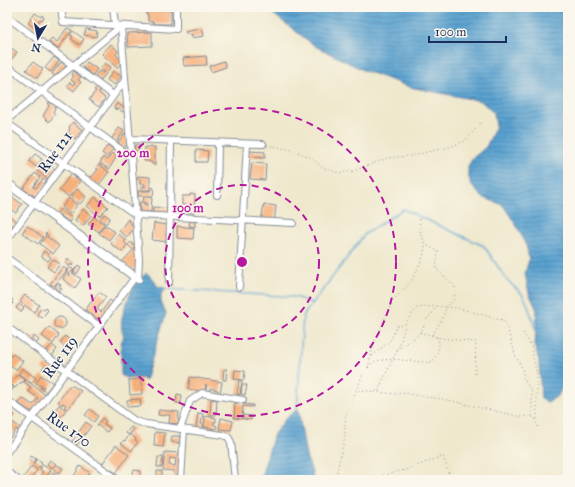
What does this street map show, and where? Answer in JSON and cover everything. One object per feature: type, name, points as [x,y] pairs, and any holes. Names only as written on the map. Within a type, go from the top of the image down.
[{"type":"street","points":[[7,183],[136,278],[139,259],[125,80],[118,25],[113,7]]},
{"type":"street","points":[[60,8],[63,22],[176,29],[176,7]]},
{"type":"street","points":[[7,17],[113,95]]},
{"type":"street","points":[[7,120],[73,66],[118,25]]},
{"type":"street","points":[[7,66],[131,157]]},
{"type":"street","name":"Rue 121","points":[[7,240],[125,80]]},
{"type":"street","points":[[7,123],[136,215],[293,223]]},
{"type":"street","points":[[130,139],[263,144]]},
{"type":"street","points":[[169,282],[171,141]]},
{"type":"street","points":[[217,195],[218,142]]},
{"type":"street","points":[[239,287],[247,144]]},
{"type":"street","points":[[7,258],[99,326]]},
{"type":"street","name":"Rue 119","points":[[7,452],[136,278]]},
{"type":"street","points":[[7,328],[135,421],[228,437],[231,442],[235,480]]},
{"type":"street","points":[[181,480],[182,429],[190,401],[202,393],[243,400]]},
{"type":"street","name":"Rue 170","points":[[7,400],[116,479]]},
{"type":"street","points":[[7,472],[18,480]]},
{"type":"path","points":[[263,144],[293,150],[312,158],[323,168],[339,173],[354,171],[387,158],[410,156],[449,147],[465,141],[482,121]]},
{"type":"path","points":[[419,217],[421,235],[424,243],[422,260],[411,282],[393,300],[374,343],[368,368],[370,365],[377,362],[393,359],[426,363],[432,362],[437,354],[440,342],[438,337]]},
{"type":"path","points":[[424,243],[438,251],[436,269],[455,286],[454,299],[446,307],[442,320],[432,335]]},
{"type":"path","points":[[397,350],[420,332],[436,306]]},
{"type":"path","points":[[378,391],[400,344],[406,322],[417,308],[436,306],[458,308],[503,320],[506,324],[516,357],[522,368],[524,379],[532,392],[532,416],[537,421]]},
{"type":"path","points":[[371,356],[390,341],[398,326],[405,325]]},
{"type":"path","points":[[420,332],[438,337],[476,342],[475,374]]},
{"type":"path","points":[[523,333],[531,345],[537,376],[538,427]]},
{"type":"path","points":[[335,480],[345,436],[345,418],[363,374]]},
{"type":"path","points":[[359,390],[396,394],[405,393],[444,399],[521,417],[532,416]]},
{"type":"path","points":[[372,480],[380,476],[405,470],[442,456],[451,480]]},
{"type":"water","points":[[264,7],[568,7],[568,341],[561,345],[564,364],[564,377],[561,389],[556,397],[547,402],[541,398],[539,361],[535,346],[537,310],[529,293],[525,273],[529,260],[527,248],[518,228],[503,205],[482,197],[471,185],[468,174],[468,166],[473,158],[486,147],[496,126],[494,113],[481,101],[410,87],[363,70],[315,46]]},
{"type":"water","points":[[147,273],[157,286],[167,289],[161,293],[161,302],[166,313],[145,381],[143,378],[126,378],[121,375],[121,343],[124,336],[122,330],[122,316],[124,309],[137,282]]},
{"type":"water","points":[[298,409],[306,456],[313,474],[312,480],[260,480],[274,434],[286,418]]},
{"type":"building","points":[[146,9],[171,10],[171,24],[154,24],[154,22],[148,21]]},
{"type":"building","points":[[35,13],[41,17],[42,15],[44,17],[42,20],[40,19],[35,28],[28,23]]},
{"type":"building","points":[[67,28],[72,30],[58,49],[49,42],[52,38],[57,42]]},
{"type":"building","points":[[202,28],[204,36],[192,38],[192,34],[188,35],[185,32]]},
{"type":"building","points":[[86,29],[97,31],[96,37],[84,35]]},
{"type":"building","points":[[73,31],[84,39],[80,45],[71,39],[73,36],[70,35]]},
{"type":"building","points":[[152,32],[152,46],[128,47],[127,33]]},
{"type":"building","points":[[111,44],[118,51],[116,55],[123,61],[117,68],[102,54]]},
{"type":"building","points":[[7,45],[17,52],[12,59],[7,56]]},
{"type":"building","points":[[206,56],[207,65],[184,66],[183,58]]},
{"type":"building","points":[[54,57],[59,61],[51,72],[45,68]]},
{"type":"building","points":[[224,61],[226,67],[211,72],[209,66]]},
{"type":"building","points":[[33,62],[43,69],[37,78],[26,70]]},
{"type":"building","points":[[61,62],[66,66],[57,78],[52,74]]},
{"type":"building","points":[[87,62],[97,69],[93,75],[83,68]]},
{"type":"building","points":[[105,63],[111,67],[101,80],[95,76],[99,71],[104,72],[100,69]]},
{"type":"building","points":[[74,71],[81,77],[78,80],[81,82],[74,91],[67,86],[70,82],[73,85],[75,83],[71,80],[74,76],[72,75]]},
{"type":"building","points":[[113,71],[121,76],[115,85],[107,80]]},
{"type":"building","points":[[96,88],[105,98],[99,107],[89,100],[96,91],[94,90]]},
{"type":"building","points":[[49,102],[56,106],[53,112],[55,114],[49,122],[43,116],[49,106]]},
{"type":"building","points":[[117,103],[126,109],[123,112],[117,108],[116,110],[114,108]]},
{"type":"building","points":[[73,122],[82,130],[75,139],[68,133],[69,127]]},
{"type":"building","points":[[119,128],[124,131],[116,142],[112,138]]},
{"type":"building","points":[[125,133],[129,136],[126,139],[128,140],[126,142],[128,143],[124,148],[118,142]]},
{"type":"building","points":[[108,145],[113,149],[107,157],[102,153]]},
{"type":"building","points":[[135,145],[139,145],[139,151],[134,151]]},
{"type":"building","points":[[145,147],[155,147],[155,165],[152,164],[152,162],[144,161]]},
{"type":"building","points":[[196,150],[208,151],[207,162],[196,162]]},
{"type":"building","points":[[250,151],[265,152],[265,158],[249,157]]},
{"type":"building","points":[[112,153],[117,156],[109,169],[100,163],[103,157],[107,160]]},
{"type":"building","points":[[35,154],[42,159],[36,167],[29,161]]},
{"type":"building","points":[[44,161],[55,169],[47,179],[37,171]]},
{"type":"building","points":[[252,163],[266,164],[265,180],[250,179]]},
{"type":"building","points":[[99,164],[109,172],[98,186],[88,179],[90,176],[92,177],[98,169],[96,168]]},
{"type":"building","points":[[35,173],[40,177],[33,187],[36,188],[43,179],[47,182],[36,197],[23,189]]},
{"type":"building","points":[[71,174],[80,181],[69,197],[59,190]]},
{"type":"building","points":[[138,176],[150,177],[150,190],[141,190],[141,186],[145,187],[145,184],[140,184],[140,179],[137,179]]},
{"type":"building","points":[[151,187],[154,188],[153,196],[138,196],[138,191],[150,191]]},
{"type":"building","points":[[77,189],[86,197],[80,204],[71,197]]},
{"type":"building","points":[[190,194],[195,195],[194,213],[181,212],[182,209],[186,209],[187,205],[182,205],[182,196],[190,196]]},
{"type":"building","points":[[12,197],[22,204],[16,213],[7,207],[7,204]]},
{"type":"building","points":[[95,197],[108,207],[99,216],[87,206]]},
{"type":"building","points":[[144,197],[152,197],[151,212],[140,212],[140,202],[143,202]]},
{"type":"building","points":[[69,198],[77,205],[70,214],[62,207]]},
{"type":"building","points":[[264,204],[276,206],[274,223],[261,221]]},
{"type":"building","points":[[153,207],[169,208],[169,215],[153,213]]},
{"type":"building","points":[[60,209],[72,218],[69,222],[57,213]]},
{"type":"building","points":[[83,209],[91,215],[83,226],[75,220]]},
{"type":"building","points":[[7,214],[17,222],[14,226],[7,221]]},
{"type":"building","points":[[104,214],[110,218],[106,224],[100,219]]},
{"type":"building","points":[[94,217],[104,224],[99,232],[88,224]]},
{"type":"building","points":[[128,219],[134,228],[127,237],[119,231]]},
{"type":"building","points":[[190,221],[195,222],[195,227],[189,226]]},
{"type":"building","points":[[7,223],[12,227],[7,234]]},
{"type":"building","points":[[154,223],[167,225],[166,236],[168,236],[168,242],[152,240]]},
{"type":"building","points":[[105,225],[115,232],[109,240],[99,233]]},
{"type":"building","points":[[27,226],[43,237],[38,244],[22,233]]},
{"type":"building","points":[[177,226],[194,228],[193,239],[177,238]]},
{"type":"building","points":[[46,233],[48,236],[47,237],[59,246],[53,254],[40,244],[46,236]]},
{"type":"building","points":[[118,234],[126,240],[124,242],[127,245],[122,252],[111,244]]},
{"type":"building","points":[[131,242],[136,248],[138,265],[133,270],[122,262],[133,250],[128,245]]},
{"type":"building","points":[[44,251],[51,257],[48,261],[41,256]]},
{"type":"building","points":[[53,259],[60,264],[54,272],[47,267]]},
{"type":"building","points":[[68,259],[74,263],[72,266],[71,264],[69,266],[65,263]]},
{"type":"building","points":[[78,265],[81,267],[77,274],[73,272]]},
{"type":"building","points":[[63,267],[67,270],[54,286],[50,284]]},
{"type":"building","points":[[69,267],[74,270],[71,272],[81,279],[75,288],[63,279],[66,273],[69,276],[70,274],[66,272]]},
{"type":"building","points":[[58,283],[61,285],[59,287],[62,289],[60,291],[55,287]]},
{"type":"building","points":[[99,292],[106,297],[97,309],[101,312],[110,300],[114,303],[102,318],[98,319],[85,310]]},
{"type":"building","points":[[25,295],[39,305],[34,312],[20,302]]},
{"type":"building","points":[[7,296],[13,300],[10,307],[9,305],[7,307]]},
{"type":"building","points":[[19,304],[24,308],[21,312],[16,308]]},
{"type":"building","points":[[41,308],[44,310],[46,308],[48,310],[42,318],[37,314]]},
{"type":"building","points":[[60,317],[64,319],[66,323],[64,327],[60,329],[56,327],[54,323],[56,319]]},
{"type":"building","points":[[49,327],[59,335],[53,344],[42,336]]},
{"type":"building","points":[[34,336],[39,340],[36,344],[31,340]]},
{"type":"building","points":[[65,336],[71,341],[66,348],[60,343]]},
{"type":"building","points":[[52,345],[57,349],[52,356],[46,351]]},
{"type":"building","points":[[13,354],[23,361],[16,370],[7,364],[7,361]]},
{"type":"building","points":[[45,365],[52,370],[50,373],[42,369]]},
{"type":"building","points":[[22,368],[36,378],[32,383],[19,374]]},
{"type":"building","points":[[224,369],[227,369],[226,380],[223,380]]},
{"type":"building","points":[[235,370],[245,371],[244,380],[234,379]]},
{"type":"building","points":[[18,374],[25,380],[15,388],[10,383]]},
{"type":"building","points":[[41,375],[53,383],[46,392],[40,388],[44,387],[42,385],[40,386],[36,383]]},
{"type":"building","points":[[190,377],[222,382],[220,393],[217,393],[218,390],[210,388],[209,391],[206,391],[206,384],[205,392],[188,389]]},
{"type":"building","points":[[141,379],[142,394],[130,395],[129,380]]},
{"type":"building","points":[[26,380],[47,396],[35,411],[30,411],[18,403],[22,398],[33,405],[38,398],[28,391],[31,387],[24,382]]},
{"type":"building","points":[[239,381],[242,381],[240,395],[237,394]]},
{"type":"building","points":[[7,382],[14,388],[11,391],[9,389],[7,391]]},
{"type":"building","points":[[242,385],[247,385],[245,395],[241,394]]},
{"type":"building","points":[[69,386],[73,386],[81,391],[68,409],[64,407],[66,405],[63,403],[62,405],[58,402]]},
{"type":"building","points":[[177,394],[182,395],[181,403],[176,403]]},
{"type":"building","points":[[140,399],[141,406],[127,407],[127,400]]},
{"type":"building","points":[[211,399],[217,400],[216,415],[210,415]]},
{"type":"building","points":[[235,403],[253,405],[253,407],[243,406],[242,419],[234,418]]},
{"type":"building","points":[[59,405],[66,410],[61,417],[59,415],[57,417],[52,413]]},
{"type":"building","points":[[90,409],[98,416],[94,422],[85,415]]},
{"type":"building","points":[[159,410],[179,412],[178,421],[180,421],[180,426],[177,426],[178,424],[169,423],[170,415],[158,415]]},
{"type":"building","points":[[11,411],[15,415],[11,420],[7,417]]},
{"type":"building","points":[[198,413],[203,414],[201,424],[203,424],[203,429],[196,429]]},
{"type":"building","points":[[243,415],[252,416],[251,420],[243,419]]},
{"type":"building","points":[[205,416],[216,418],[214,425],[217,426],[216,429],[204,427]]},
{"type":"building","points":[[7,418],[22,429],[20,431],[16,429],[10,438],[7,436]]},
{"type":"building","points":[[102,418],[106,421],[104,424],[110,428],[107,432],[97,425]]},
{"type":"building","points":[[221,418],[233,421],[231,430],[219,429]]},
{"type":"building","points":[[86,422],[91,426],[77,445],[72,441]]},
{"type":"building","points":[[131,427],[134,429],[129,435],[126,433]]},
{"type":"building","points":[[155,432],[165,433],[163,447],[154,446]]},
{"type":"building","points":[[130,434],[138,442],[131,451],[121,443],[124,440],[125,441]]},
{"type":"building","points":[[172,436],[180,436],[179,443],[171,442]]},
{"type":"building","points":[[116,445],[129,455],[116,473],[102,464]]},
{"type":"building","points":[[165,452],[180,453],[178,477],[174,475],[174,471],[163,470]],"holes":[[[170,458],[176,459],[175,466],[169,465]]]},
{"type":"building","points":[[31,456],[36,459],[33,463],[29,460]]},
{"type":"building","points":[[158,457],[163,457],[162,467],[157,467]]},
{"type":"building","points":[[37,459],[42,462],[41,464],[51,470],[46,477],[48,479],[47,480],[37,480],[43,472],[40,469],[42,467],[40,466],[39,468],[33,464]]},
{"type":"building","points":[[50,460],[56,464],[52,468],[47,464]]},
{"type":"building","points":[[57,465],[63,468],[60,473],[54,470]]},
{"type":"building","points":[[32,466],[37,470],[32,477],[37,480],[26,480],[23,478]]},
{"type":"building","points":[[80,466],[90,473],[85,480],[79,480],[74,476]]},
{"type":"building","points":[[134,470],[140,471],[140,480],[130,480]]},
{"type":"building","points":[[157,471],[162,471],[162,480],[157,480]]},
{"type":"building","points":[[53,472],[59,476],[57,480],[53,480],[50,477]]},
{"type":"building","points":[[164,477],[173,478],[173,480],[164,480]]},
{"type":"waterway","points":[[297,410],[303,316],[365,234],[403,209],[484,246],[507,280],[522,294],[527,303],[535,328],[537,328]]},
{"type":"waterway","points":[[166,289],[295,297],[312,303]]}]
